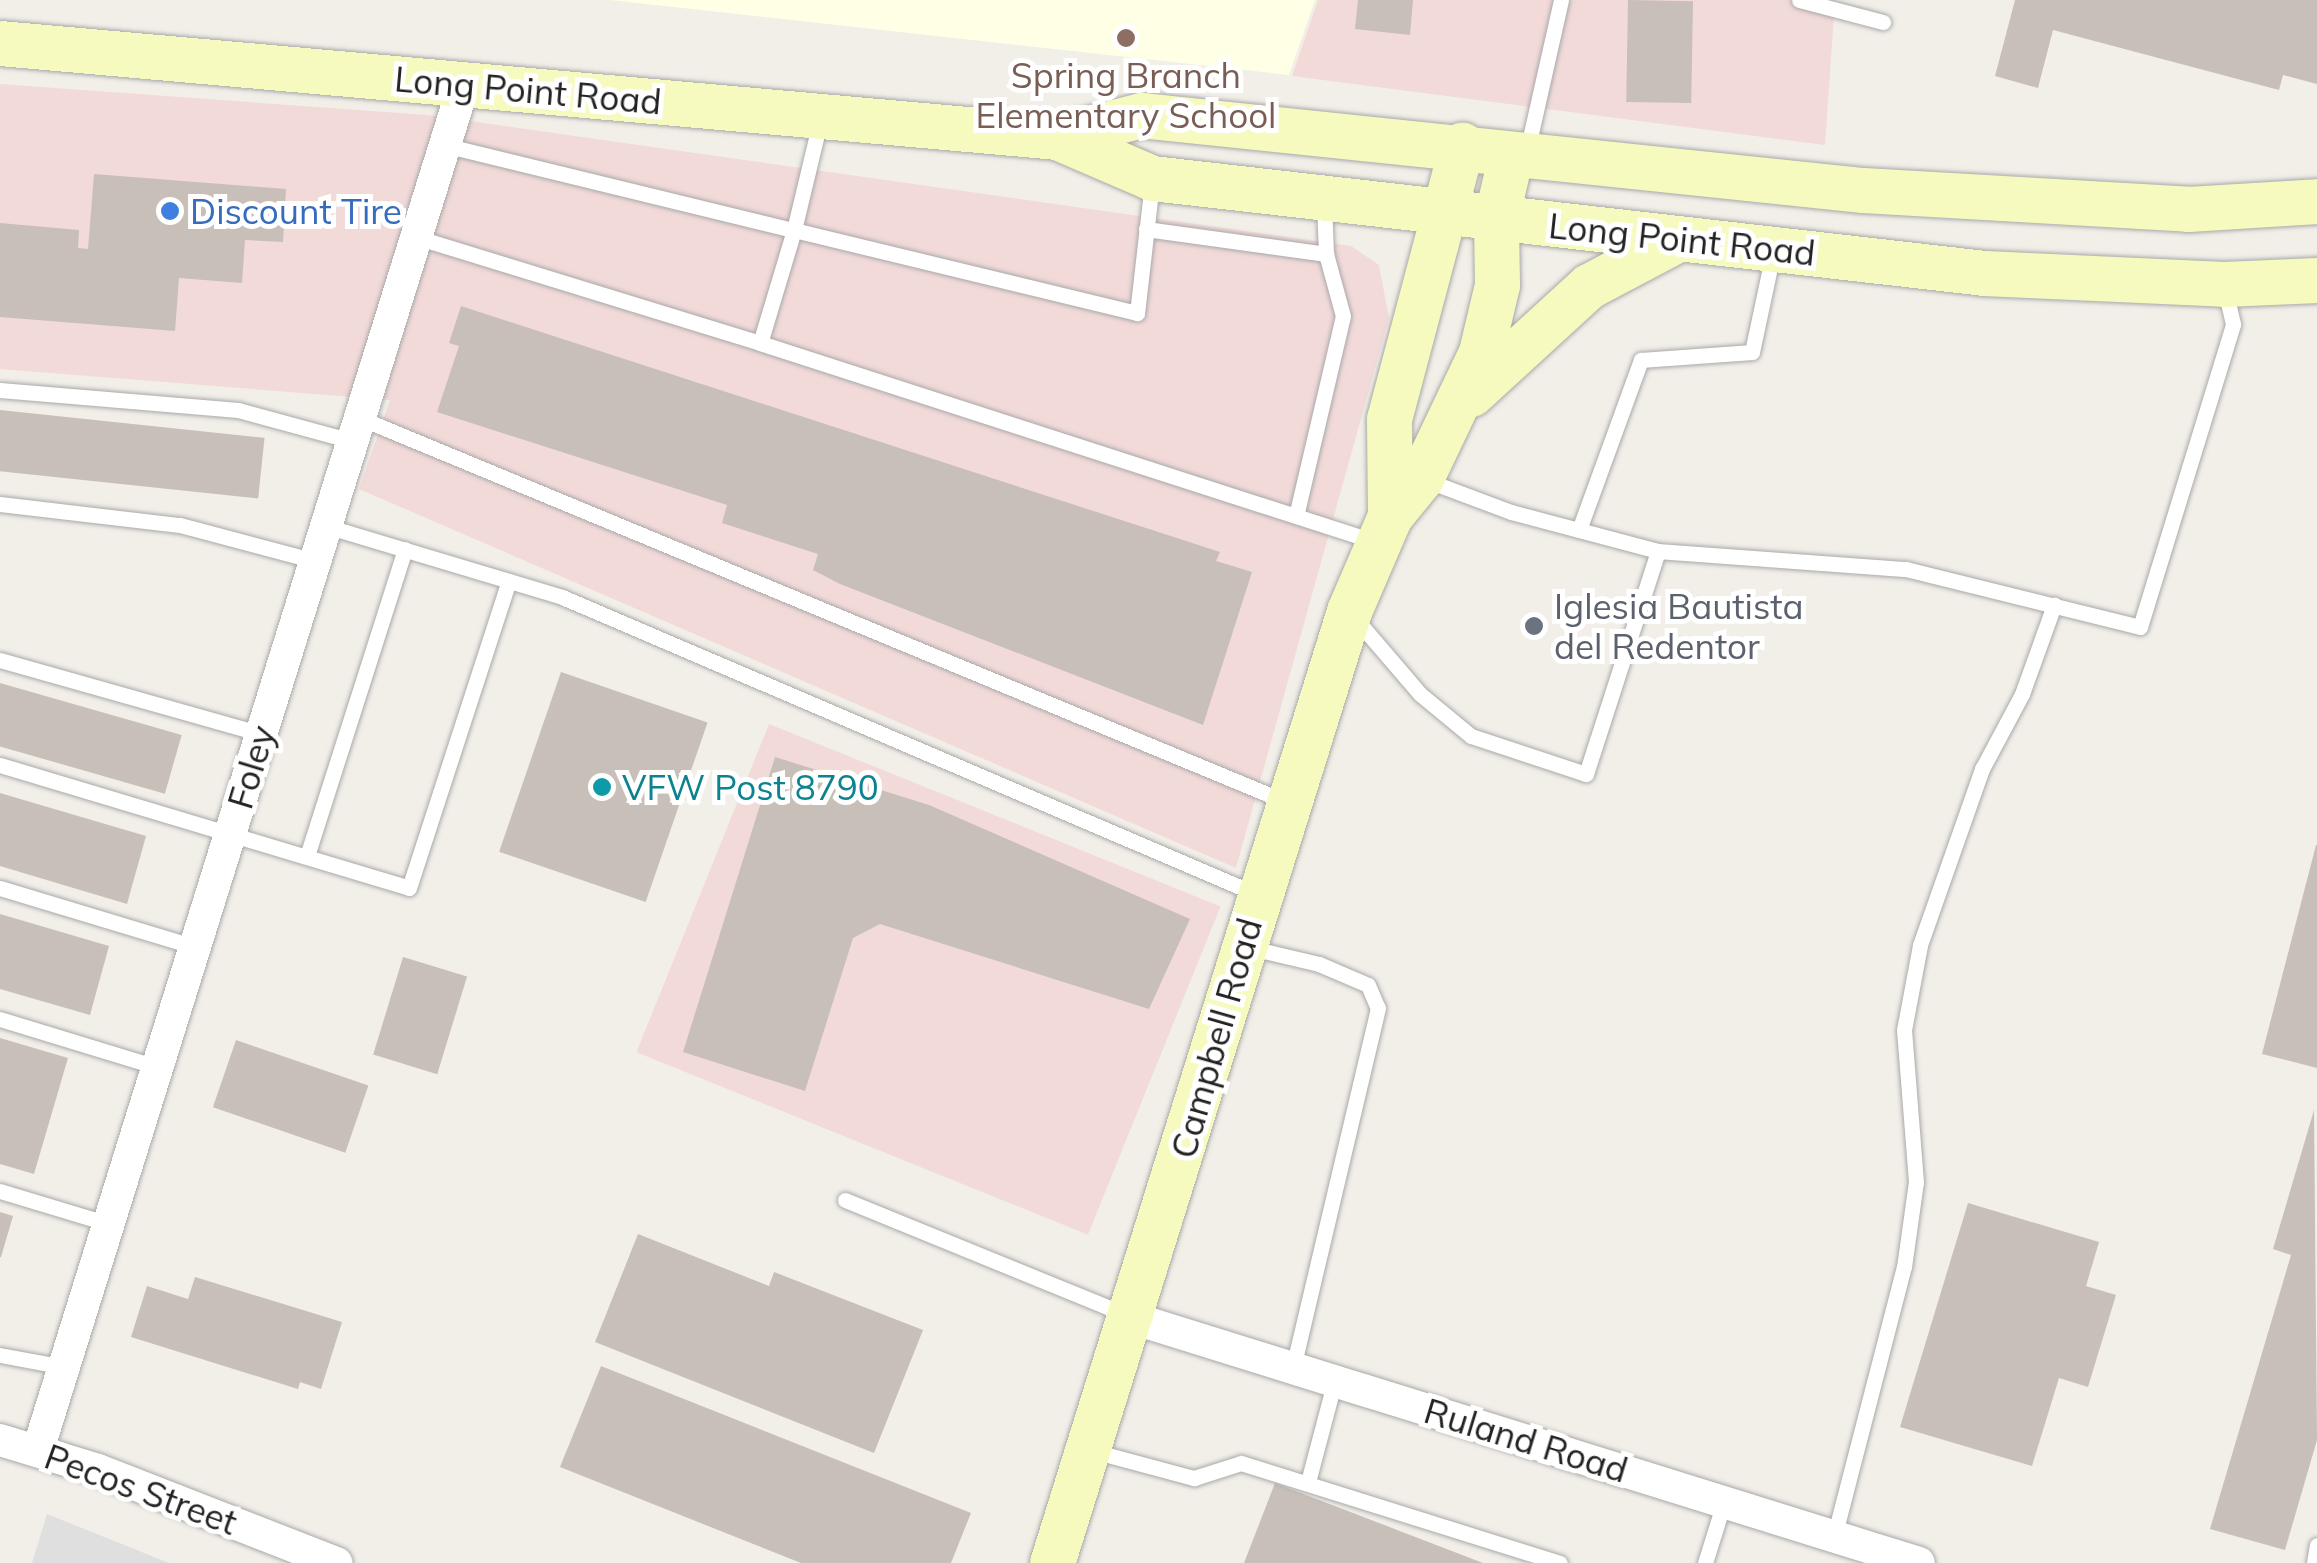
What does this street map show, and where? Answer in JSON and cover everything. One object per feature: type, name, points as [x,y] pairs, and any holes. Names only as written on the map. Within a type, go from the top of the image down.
[{"type":"main road","name":"Long Point Road","points":[[0,43],[1057,137],[1152,178],[1984,272],[2224,284],[2317,280]]},
{"type":"main road","name":"Long Point Road","points":[[1057,137],[1142,114],[1882,192],[2188,209],[2317,201]]},
{"type":"main road","name":"Campbell Road","points":[[1384,530],[1389,419],[1409,363],[1441,212],[1462,145]]},
{"type":"main road","name":"Campbell Road","points":[[1052,1563],[1132,1318],[1258,895],[1349,612],[1384,530],[1421,478],[1481,352],[1497,286],[1496,218],[1519,155]]},
{"type":"main road","points":[[1441,430],[1494,367],[1589,286],[1678,238]]},
{"type":"street","name":"Foley","points":[[38,1450],[464,84]]},
{"type":"street","name":"Ruland Road","points":[[1132,1318],[1919,1563]]},
{"type":"street","name":"Pecos Street","points":[[0,1440],[38,1450],[336,1563]]},
{"type":"lane","points":[[1519,155],[1560,0]]},
{"type":"lane","points":[[1800,0],[1883,22]]},
{"type":"lane","points":[[760,343],[794,230],[821,116]]},
{"type":"lane","points":[[444,145],[1137,313],[1152,178]]},
{"type":"lane","points":[[1297,512],[1342,316],[1326,254],[1324,198]]},
{"type":"lane","points":[[1146,228],[1326,254]]},
{"type":"lane","points":[[416,237],[1297,512],[1384,530]]},
{"type":"lane","points":[[1579,530],[1641,360],[1752,352],[1774,250]]},
{"type":"lane","points":[[1421,478],[1579,530],[1658,551],[1906,569],[2140,626],[2233,324],[2224,284]]},
{"type":"lane","points":[[0,390],[238,410],[356,430],[1287,803]]},
{"type":"lane","points":[[0,504],[180,525],[315,561]]},
{"type":"lane","points":[[326,526],[562,596],[1258,895]]},
{"type":"lane","points":[[306,856],[406,550]]},
{"type":"lane","points":[[1349,612],[1420,694],[1471,736],[1586,774],[1658,551]]},
{"type":"lane","points":[[0,766],[409,888],[509,581]]},
{"type":"lane","points":[[1834,1537],[1904,1267],[1916,1182],[1904,1030],[1920,945],[1982,769],[2022,694],[2054,606]]},
{"type":"lane","points":[[0,660],[261,734]]},
{"type":"lane","points":[[0,888],[195,947]]},
{"type":"lane","points":[[1244,946],[1319,964],[1368,985],[1378,1008],[1293,1367]]},
{"type":"lane","points":[[0,1019],[157,1067]]},
{"type":"lane","points":[[0,1191],[109,1224]]},
{"type":"lane","points":[[845,1200],[1132,1318]]},
{"type":"lane","points":[[0,1355],[64,1367]]},
{"type":"lane","points":[[1308,1482],[1335,1380]]},
{"type":"lane","points":[[1089,1450],[1194,1478],[1241,1464],[1560,1563]]},
{"type":"lane","points":[[1705,1563],[1724,1502]]},
{"type":"lane","points":[[2314,1563],[2317,1545]]},
{"type":"shaded area","name":"Spring Branch Elementary School","points":[[610,0],[1315,0],[1289,75]]},
{"type":"shaded area","points":[[1318,0],[1835,0],[1825,145],[1292,76]]},
{"type":"shaded area","points":[[0,84],[427,115],[1351,246],[1379,265],[1389,318],[1236,868],[359,489],[390,400],[0,369]]},
{"type":"shaded area","points":[[769,724],[1221,906],[1088,1235],[636,1052]]},
{"type":"shaded area","points":[[47,1514],[169,1563],[32,1563]]},
{"type":"building","points":[[1358,0],[1413,0],[1410,35],[1355,29]]},
{"type":"building","points":[[1628,0],[1693,1],[1691,103],[1626,102]]},
{"type":"building","points":[[2015,0],[2317,0],[2317,84],[2283,75],[2279,90],[2053,30],[2038,88],[1995,76]]},
{"type":"building","points":[[94,174],[286,189],[283,242],[245,240],[242,283],[179,278],[175,331],[0,317],[0,223],[79,230],[78,248],[88,249]]},
{"type":"building","points":[[461,306],[1220,552],[1216,561],[1252,572],[1203,725],[840,584],[813,570],[818,554],[722,523],[727,505],[437,412],[459,346],[449,343]]},
{"type":"building","points":[[0,410],[265,438],[258,498],[0,471]]},
{"type":"building","name":"VFW Post 8790","points":[[561,672],[708,722],[646,902],[499,852]]},
{"type":"building","points":[[0,683],[182,735],[165,794],[0,746]]},
{"type":"building","points":[[775,757],[929,805],[1190,919],[1149,1009],[880,924],[853,938],[805,1091],[683,1052]]},
{"type":"building","points":[[0,793],[146,836],[127,904],[0,866]]},
{"type":"building","points":[[2317,845],[2317,1068],[2262,1054]]},
{"type":"building","points":[[0,914],[109,946],[90,1015],[0,989]]},
{"type":"building","points":[[403,957],[467,977],[437,1074],[373,1055]]},
{"type":"building","points":[[0,1038],[68,1058],[34,1174],[0,1164]]},
{"type":"building","points":[[236,1040],[368,1086],[345,1153],[213,1107]]},
{"type":"building","points":[[2314,1110],[2317,1440],[2285,1550],[2210,1529],[2291,1255],[2273,1249]]},
{"type":"building","points":[[1968,1203],[2099,1242],[2086,1286],[2116,1295],[2088,1387],[2059,1378],[2032,1466],[1900,1427]]},
{"type":"building","points":[[0,1212],[13,1216],[1,1257],[0,1257]]},
{"type":"building","points":[[638,1234],[769,1286],[774,1272],[923,1330],[874,1453],[595,1342]]},
{"type":"building","points":[[195,1277],[342,1322],[321,1389],[300,1382],[298,1389],[131,1337],[147,1286],[188,1299]]},
{"type":"building","points":[[601,1366],[971,1513],[951,1563],[801,1563],[560,1467]]},
{"type":"building","points":[[1275,1483],[1483,1563],[1244,1563]]},
{"type":"place","name":"Spring Branch Elementary School","points":[[1126,38]]},
{"type":"place","name":"Discount Tire","points":[[170,211]]},
{"type":"place","name":"Iglesia Bautista del Redentor","points":[[1534,626]]},
{"type":"place","name":"VFW Post 8790","points":[[602,787]]}]
